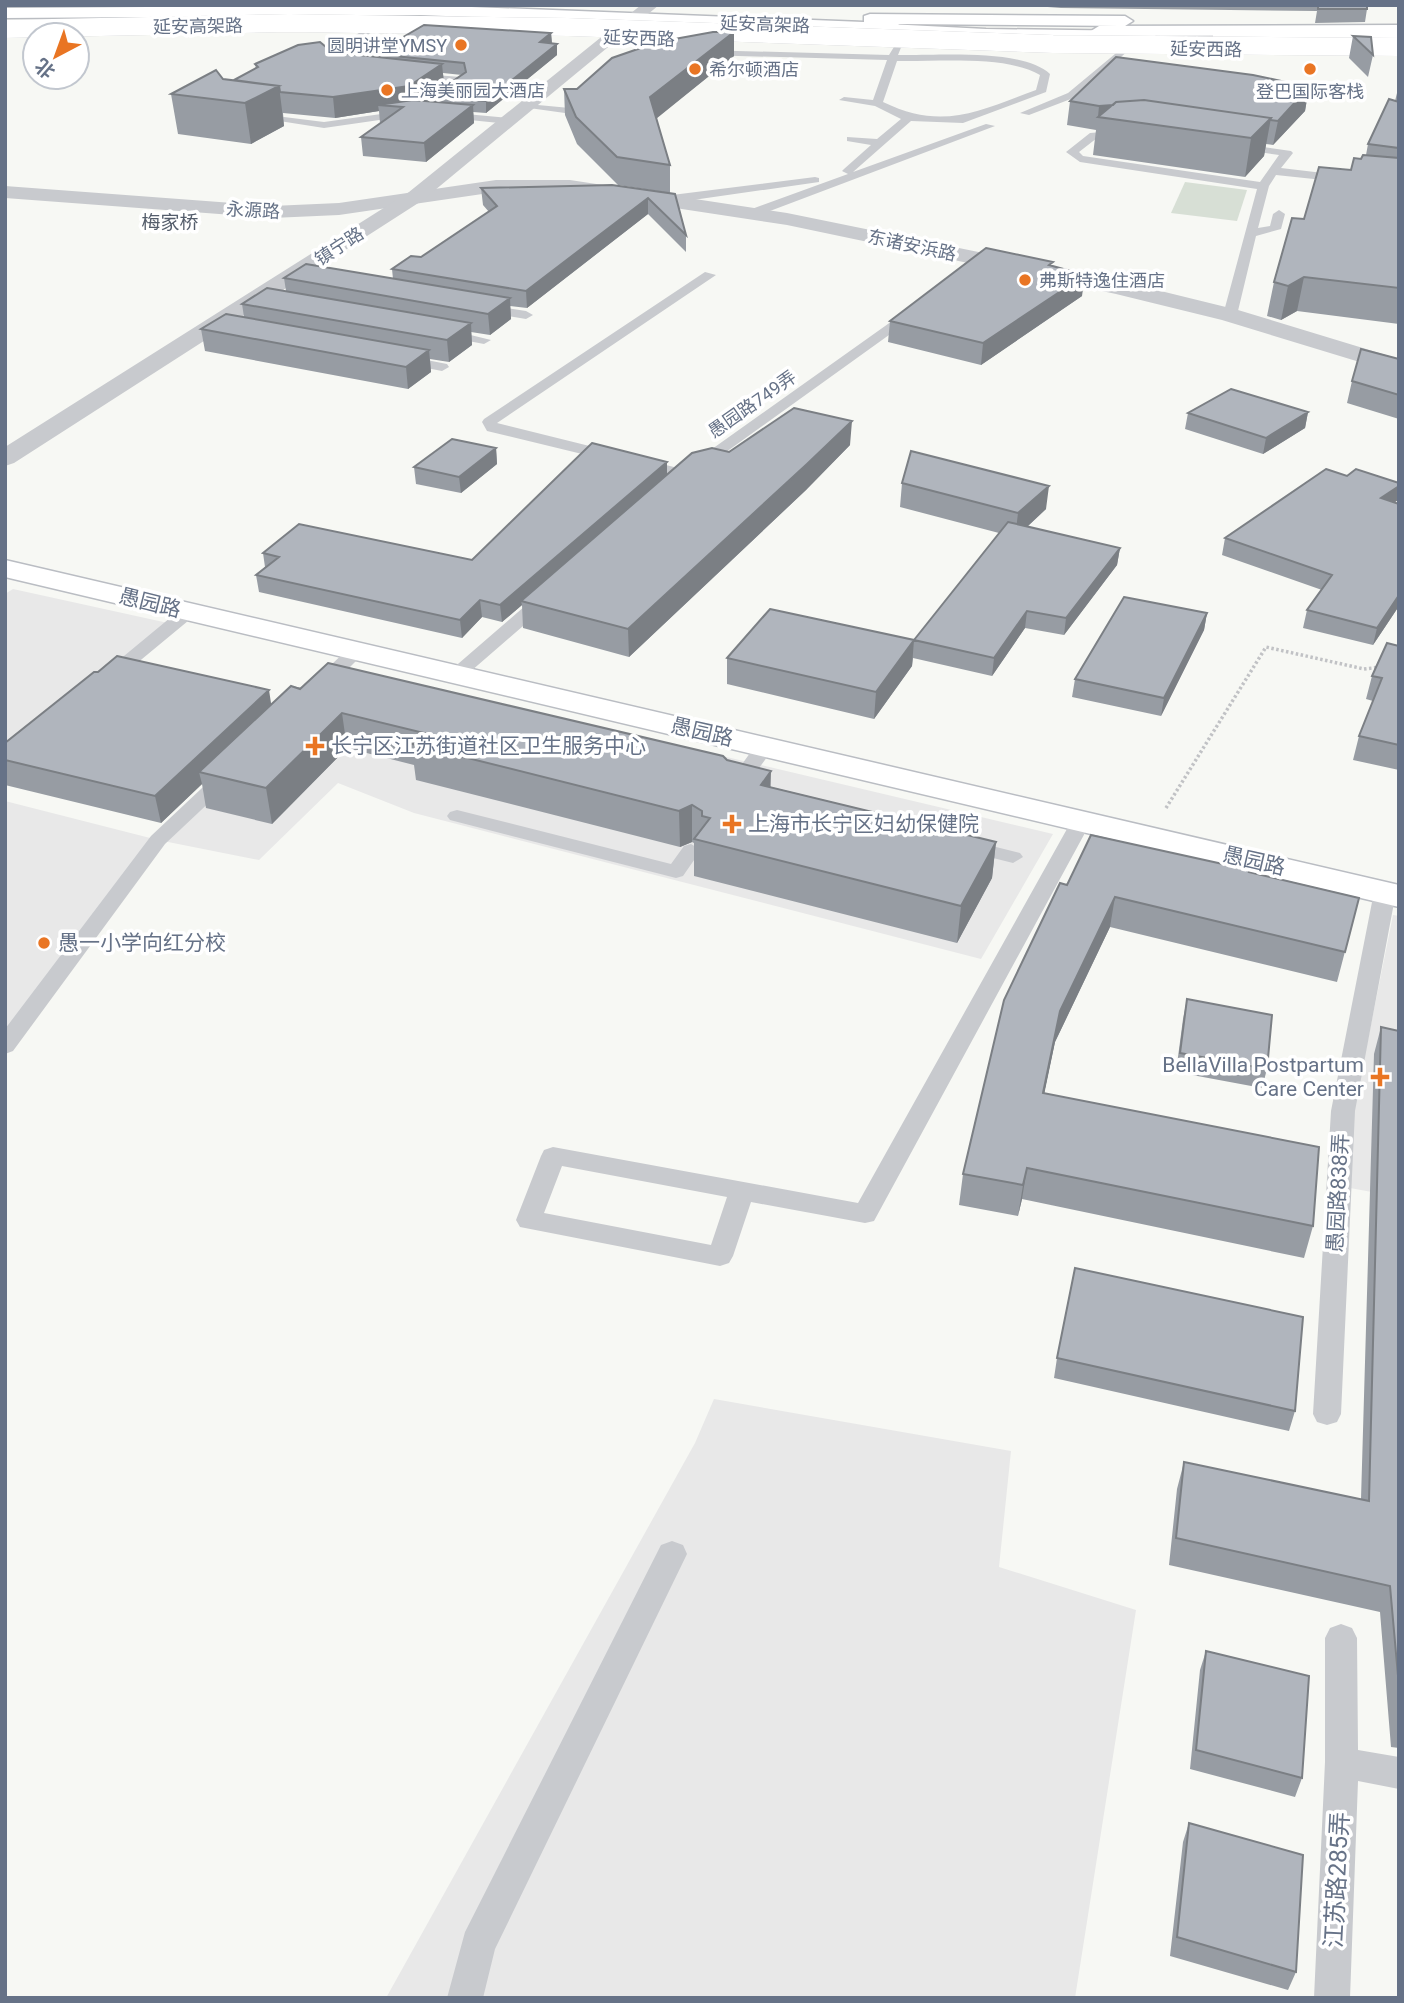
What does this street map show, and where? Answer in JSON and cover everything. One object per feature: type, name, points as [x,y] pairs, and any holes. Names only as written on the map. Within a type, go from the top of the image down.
[{"type":"main road","name":"延安西路","points":[[5,13],[67,9],[420,10],[917,29],[1116,26],[1399,29]]},
{"type":"main road","name":"延安高架路","points":[[5,20],[366,14],[555,17],[1053,44],[1399,49]]},
{"type":"main road","name":"延安西路","points":[[1274,27],[1399,21]]},
{"type":"main road","name":"延安高架路","points":[[5,31],[401,24],[851,33],[1399,37]]},
{"type":"main road","points":[[851,33],[1399,29]]},
{"type":"main road","name":"延安西路","points":[[5,31],[370,30],[610,37],[895,51],[1127,47],[1399,49]]},
{"type":"main road","points":[[851,33],[1103,54],[1399,58]]},
{"type":"main road","name":"愚园路","points":[[5,568],[1392,894]]},
{"type":"street","name":"镇宁路","points":[[5,458],[263,301],[416,196],[651,5]]},
{"type":"street","name":"东诸安浜路","points":[[416,196],[496,186],[570,186],[753,213],[983,259],[1230,315],[1399,367]]},
{"type":"street","name":"永源路","points":[[5,192],[272,212],[339,209],[416,196]]},
{"type":"lane","points":[[362,67],[323,56],[370,30]]},
{"type":"lane","points":[[1010,118],[1072,95],[1127,47]]},
{"type":"lane","points":[[877,103],[895,51]]},
{"type":"lane","points":[[689,53],[895,51],[1006,61],[1032,66],[1045,74],[1041,92],[963,120],[908,118],[877,103],[844,100]]},
{"type":"lane","points":[[398,74],[461,80],[424,106]]},
{"type":"lane","points":[[527,107],[572,111],[601,86]]},
{"type":"lane","points":[[246,115],[324,125],[424,106],[509,121]]},
{"type":"lane","points":[[673,200],[812,180],[852,170],[908,118]]},
{"type":"lane","points":[[753,213],[997,123]]},
{"type":"lane","points":[[1139,132],[1094,135],[1072,152],[1080,159],[1263,186]]},
{"type":"lane","points":[[851,139],[881,143]]},
{"type":"lane","points":[[1220,144],[1287,153],[1263,186],[1230,315]]},
{"type":"lane","points":[[1273,171],[1399,185]]},
{"type":"lane","points":[[1251,233],[1275,229],[1279,214]]},
{"type":"lane","points":[[961,276],[983,259]]},
{"type":"lane","name":"愚园路749弄","points":[[710,275],[489,422],[492,428],[680,479],[873,344],[928,302]]},
{"type":"lane","points":[[471,306],[526,315]]},
{"type":"lane","points":[[430,330],[484,340]]},
{"type":"lane","points":[[389,357],[442,367]]},
{"type":"lane","points":[[457,674],[561,584]]},
{"type":"lane","points":[[88,695],[188,612]]},
{"type":"lane","points":[[305,701],[356,651]]},
{"type":"lane","points":[[761,796],[733,792],[765,747]]},
{"type":"lane","points":[[5,1046],[158,840],[237,765]]},
{"type":"lane","points":[[457,816],[677,872],[691,850]]},
{"type":"lane","points":[[741,1190],[720,1256],[529,1220],[553,1156],[741,1190],[865,1214],[1082,820]]},
{"type":"lane","points":[[947,841],[1013,857]]},
{"type":"lane","name":"愚园路838弄","points":[[1327,1414],[1343,1111],[1392,894]]},
{"type":"lane","points":[[465,1998],[478,1945],[672,1554]]},
{"type":"lane","name":"江苏路285弄","points":[[1332,1998],[1342,1762],[1340,1638]]},
{"type":"lane","points":[[1342,1762],[1399,1773]]},
{"type":"path","points":[[1149,836],[1266,647],[1364,669],[1387,666]]},
{"type":"shaded area","points":[[1185,182],[1247,190],[1237,221],[1171,213]]},
{"type":"shaded area","points":[[13,589],[168,623],[5,754],[5,594]]},
{"type":"shaded area","name":"上海市长宁区妇幼保健院","points":[[341,666],[1053,834],[981,959],[414,813],[338,783],[259,860],[158,840]]},
{"type":"shaded area","name":"愚一小学向红分校","points":[[5,801],[158,840],[5,1046]]},
{"type":"shaded area","name":"BellaVilla Postpartum Care Center","points":[[1393,915],[1399,916],[1399,1197],[1350,1188],[1354,1109]]},
{"type":"shaded area","points":[[714,1399],[1011,1451],[999,1567],[1136,1610],[1075,1998],[386,1998],[695,1443]]},
{"type":"building","points":[[1318,5],[1367,5],[1367,9],[1318,9]]},
{"type":"building","points":[[424,25],[551,33],[540,42],[557,44],[486,101],[431,96],[466,72],[464,63],[374,54]]},
{"type":"building","points":[[713,32],[734,32],[650,97],[670,165],[617,157],[576,117],[564,89],[577,89],[612,58],[658,42]]},
{"type":"building","points":[[1353,36],[1371,37],[1373,55]]},
{"type":"building","points":[[320,42],[332,52],[442,64],[409,86],[333,97],[280,92],[279,86],[234,80],[258,67],[255,64],[298,45]]},
{"type":"building","points":[[1116,57],[1253,75],[1309,87],[1278,121],[1144,100],[1099,106],[1070,101]]},
{"type":"building","points":[[216,70],[223,79],[279,86],[245,103],[171,94]]},
{"type":"building","points":[[1389,99],[1399,102],[1399,148],[1368,144]]},
{"type":"building","points":[[413,100],[473,105],[424,143],[361,137],[403,107],[378,105]]},
{"type":"building","points":[[1144,100],[1271,118],[1251,138],[1098,117],[1116,102]]},
{"type":"building","points":[[1363,155],[1399,158],[1399,288],[1304,277],[1288,286],[1274,282],[1292,218],[1304,219],[1319,167],[1351,170],[1354,158],[1361,159]]},
{"type":"building","points":[[612,185],[675,194],[686,235],[648,198],[526,291],[392,269],[411,256],[421,257],[497,206],[481,188]]},
{"type":"building","points":[[986,248],[1053,262],[1049,265],[1085,275],[983,343],[890,321]]},
{"type":"building","points":[[306,264],[510,298],[488,314],[284,278]]},
{"type":"building","points":[[267,288],[471,323],[447,340],[242,304]]},
{"type":"building","points":[[226,314],[429,350],[406,367],[201,329]]},
{"type":"building","points":[[1361,349],[1399,359],[1399,395],[1352,381]]},
{"type":"building","points":[[1231,389],[1308,412],[1266,438],[1188,413]]},
{"type":"building","points":[[794,408],[852,421],[628,629],[521,601],[692,453],[712,448],[729,452]]},
{"type":"building","points":[[452,439],[496,448],[459,477],[414,467]]},
{"type":"building","points":[[592,443],[667,462],[500,605],[480,600],[460,620],[256,575],[279,557],[263,553],[299,524],[472,560]]},
{"type":"building","points":[[911,451],[1049,486],[1018,513],[902,483]]},
{"type":"building","points":[[1326,469],[1347,476],[1356,469],[1399,483],[1399,486],[1381,498],[1399,504],[1399,595],[1377,628],[1307,610],[1332,575],[1225,538]]},
{"type":"building","points":[[1008,522],[1120,548],[1066,618],[1027,611],[994,658],[914,640]]},
{"type":"building","points":[[1124,597],[1207,613],[1164,698],[1075,679]]},
{"type":"building","points":[[770,609],[914,640],[876,692],[727,658]]},
{"type":"building","points":[[1387,643],[1399,646],[1399,745],[1359,736],[1382,678],[1372,676]]},
{"type":"building","points":[[117,656],[269,690],[155,796],[5,760],[5,743]]},
{"type":"building","points":[[328,663],[723,756],[727,760],[771,771],[761,785],[996,842],[961,906],[694,839],[710,818],[702,816],[702,811],[692,805],[679,811],[412,744],[424,733],[342,713],[266,788],[199,772],[291,686],[300,689]]},
{"type":"building","points":[[1091,835],[1250,870],[1249,872],[1359,898],[1345,952],[1115,897],[1060,1011],[1043,1093],[1319,1147],[1313,1226],[1027,1168],[1023,1185],[963,1174],[1004,1000],[1060,883],[1067,885]]},
{"type":"building","points":[[1187,999],[1272,1015],[1267,1069],[1180,1053]]},
{"type":"building","points":[[1381,1027],[1399,1031],[1399,1687],[1390,1586],[1176,1538],[1184,1462],[1369,1501]]},
{"type":"building","points":[[1075,1268],[1303,1317],[1295,1411],[1057,1358]]},
{"type":"building","points":[[1206,1651],[1309,1676],[1302,1778],[1196,1750]]},
{"type":"building","points":[[1189,1823],[1303,1855],[1296,1972],[1177,1937]]},
{"type":"place","name":"圆明讲堂YMSY","points":[[461,45]]},
{"type":"place","name":"希尔顿酒店","points":[[695,69]]},
{"type":"place","name":"登巴国际客栈","points":[[1310,69]]},
{"type":"place","name":"上海美丽园大酒店","points":[[387,90]]},
{"type":"place","name":"弗斯特逸住酒店","points":[[1025,280]]},
{"type":"place","name":"长宁区江苏街道社区卫生服务中心","points":[[315,746]]},
{"type":"place","name":"上海市长宁区妇幼保健院","points":[[732,824]]},
{"type":"place","name":"愚一小学向红分校","points":[[44,943]]},
{"type":"place","name":"BellaVilla Postpartum Care Center","points":[[1380,1077]]},
{"type":"district","name":"梅家桥","points":[[170,222]]}]
